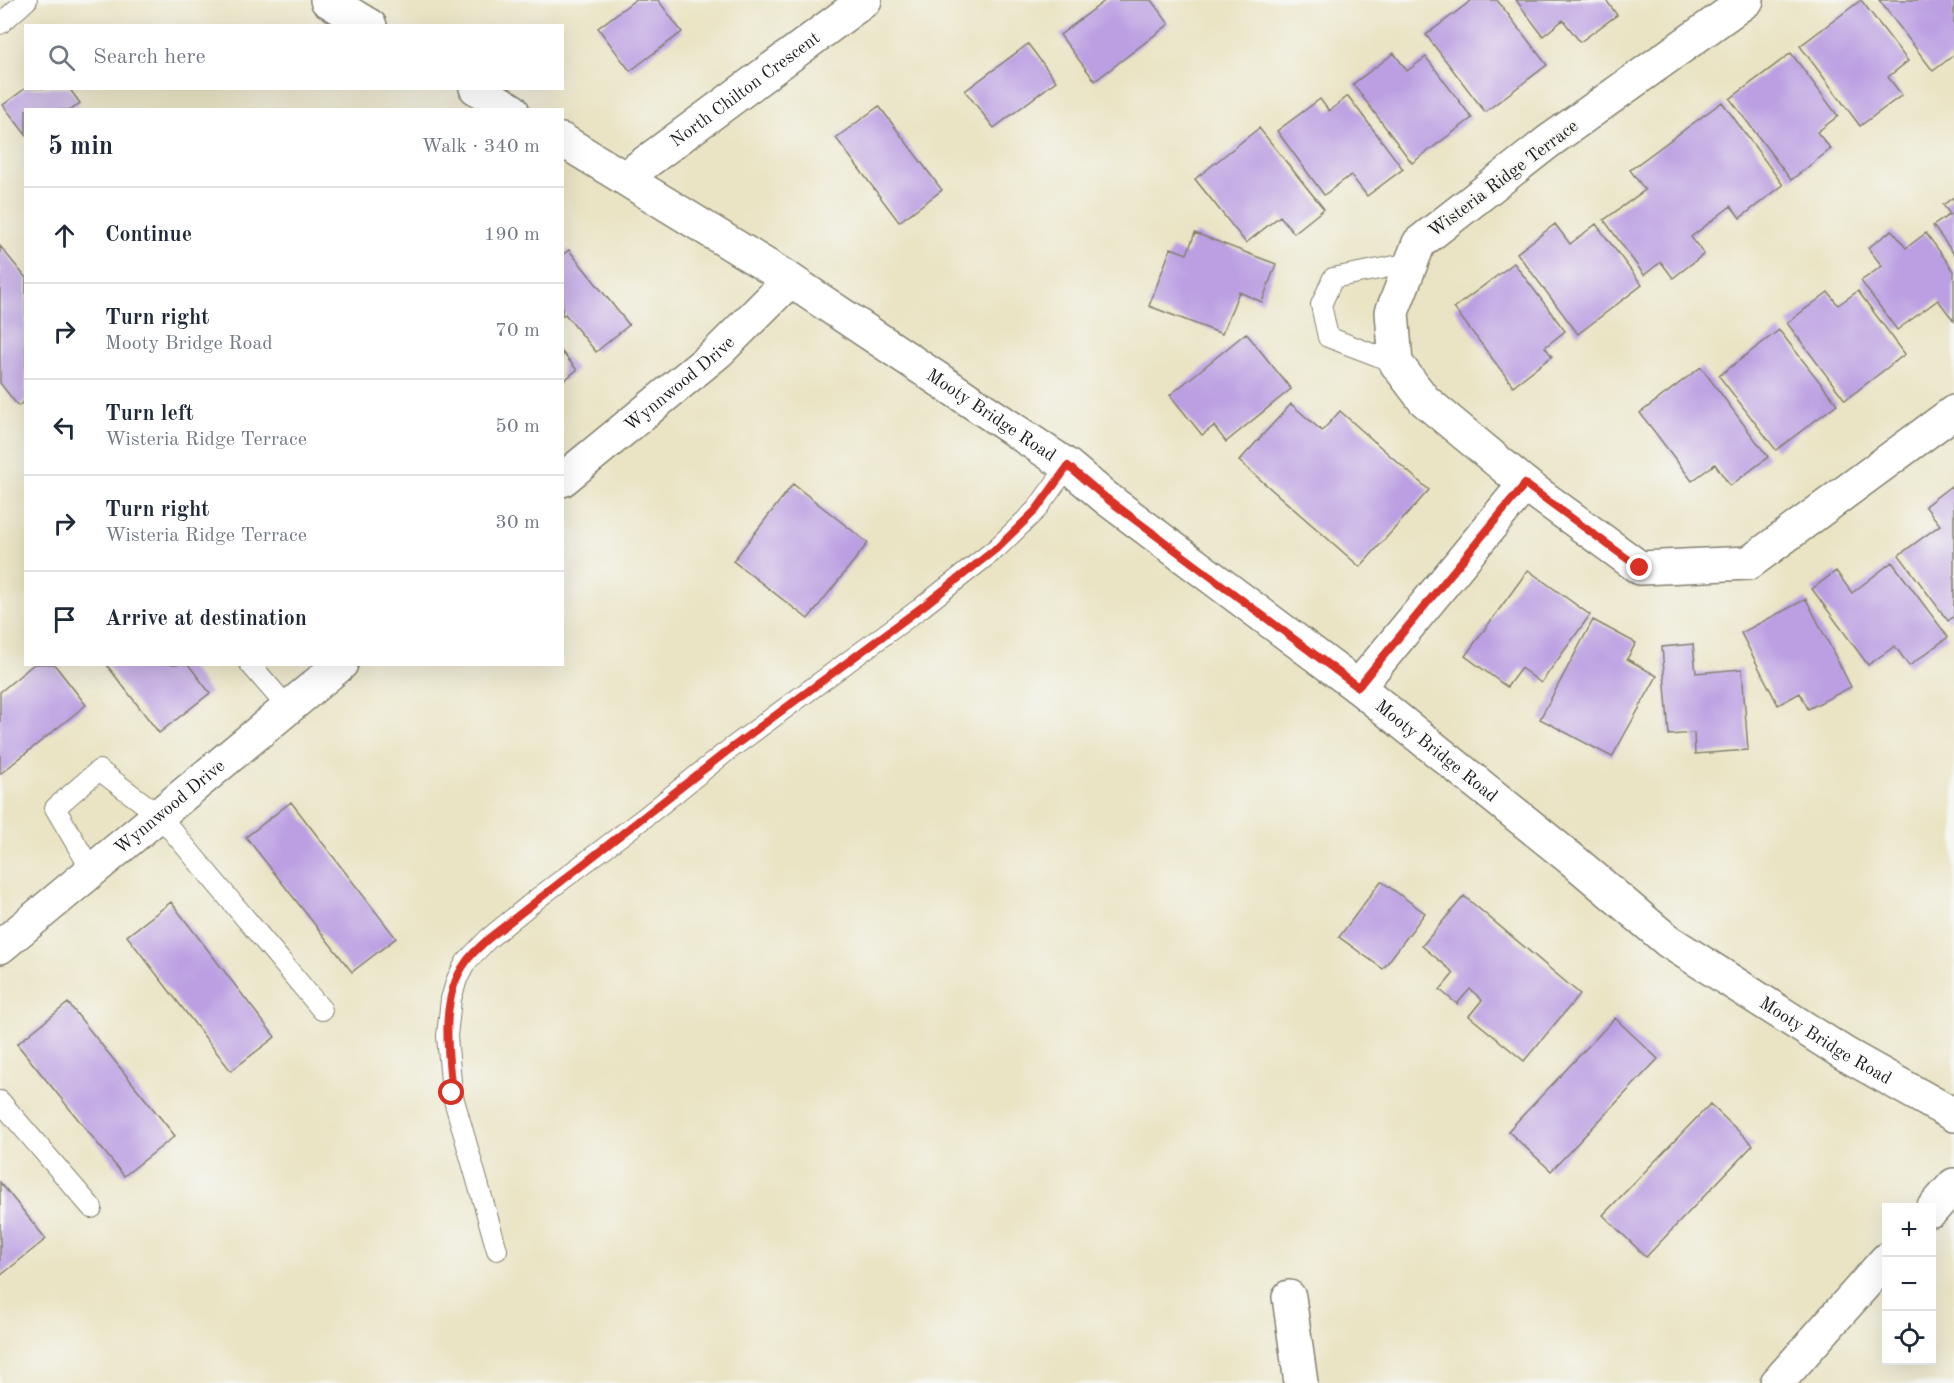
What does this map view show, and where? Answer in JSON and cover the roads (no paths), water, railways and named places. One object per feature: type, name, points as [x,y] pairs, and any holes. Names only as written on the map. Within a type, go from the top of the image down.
[{"type":"street","points":[[327,0],[367,24]]},
{"type":"street","name":"North Chilton Crescent","points":[[626,177],[865,0]]},
{"type":"street","name":"Wisteria Ridge Terrace","points":[[1396,363],[1392,312],[1419,243],[1548,142],[1747,0]]},
{"type":"street","points":[[479,90],[509,108]]},
{"type":"street","name":"Mooty Bridge Road","points":[[564,141],[626,177],[790,280],[1068,466],[1106,498],[1358,687],[1575,862],[1668,941],[1845,1054],[1954,1115]]},
{"type":"street","name":"Wynnwood Drive","points":[[564,478],[717,352],[790,280]]},
{"type":"street","points":[[1396,363],[1424,400],[1525,484],[1640,568],[1749,563],[1954,412]]},
{"type":"street","points":[[1358,687],[1525,484]]},
{"type":"street","name":"Wynnwood Drive","points":[[0,947],[339,666]]},
{"type":"street","points":[[1936,1205],[1954,1185]]},
{"type":"street","points":[[1777,1383],[1882,1266]]},
{"type":"street","points":[[1289,1297],[1301,1383]]},
{"type":"lane","points":[[0,24],[27,0]]},
{"type":"lane","points":[[1396,363],[1328,337],[1321,305],[1333,278],[1410,263]]},
{"type":"lane","points":[[497,1250],[452,1093],[447,1035],[451,999],[457,979],[466,962],[488,939],[538,898],[644,818],[726,752],[922,607],[997,548],[1036,510],[1068,466]]},
{"type":"lane","points":[[252,666],[288,708]]},
{"type":"lane","points":[[93,870],[55,808],[99,770],[159,815],[322,1010]]},
{"type":"lane","points":[[0,1101],[92,1208]]}]
